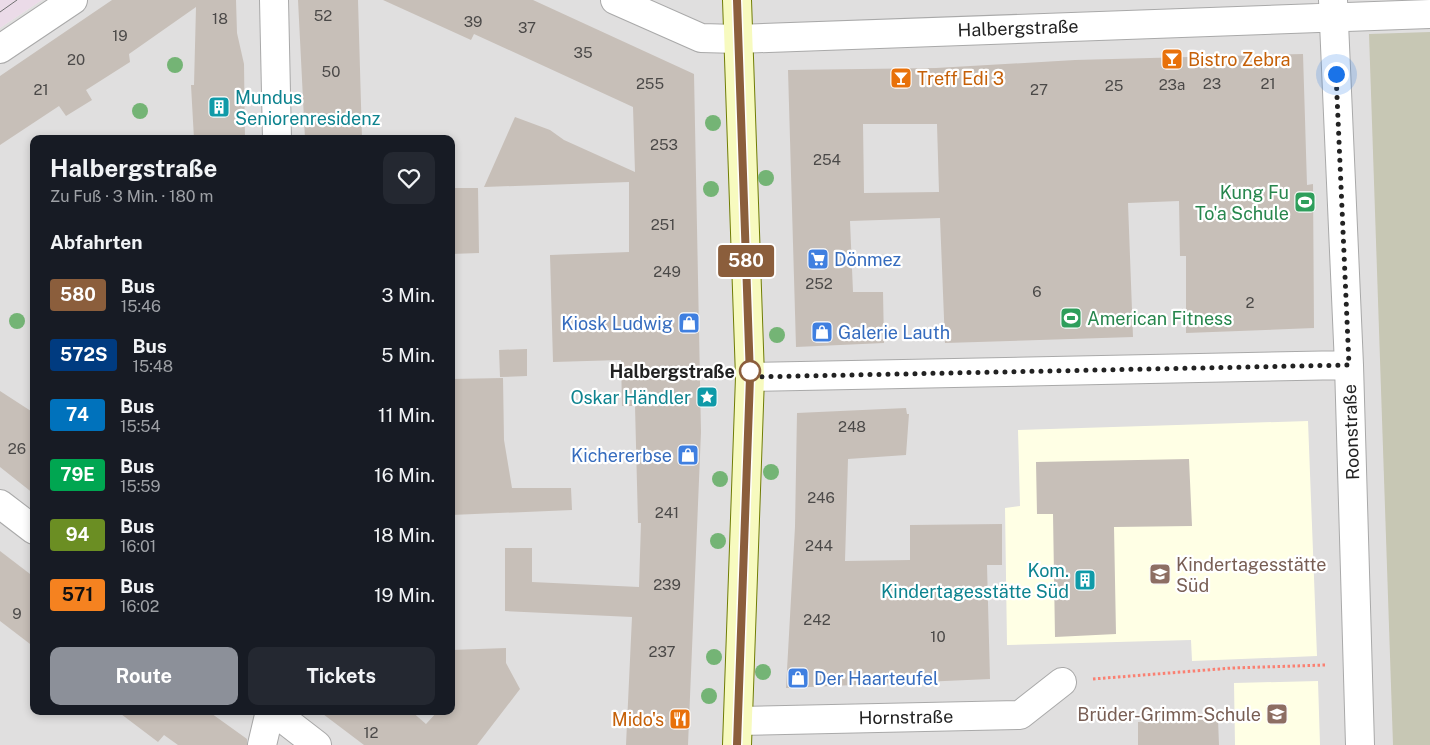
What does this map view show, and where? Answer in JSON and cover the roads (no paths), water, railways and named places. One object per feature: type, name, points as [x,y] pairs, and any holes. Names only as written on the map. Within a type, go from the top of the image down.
[{"type":"street","points":[[0,49],[73,0]]},
{"type":"street","points":[[274,0],[278,135]]},
{"type":"street","name":"Halbergstraße","points":[[615,0],[700,38],[738,39],[1333,8],[1430,14]]},
{"type":"street","points":[[737,0],[750,377],[737,733]]},
{"type":"street","name":"Roonstraße","points":[[1333,8],[1349,365],[1360,745]]},
{"type":"street","points":[[750,377],[1349,365]]},
{"type":"street","points":[[0,504],[30,527]]},
{"type":"street","name":"Hornstraße","points":[[737,733],[1020,715],[1062,682]]},
{"type":"street","points":[[262,745],[270,715]]},
{"type":"street","points":[[276,715],[317,745]]},
{"type":"tram line","points":[[0,12],[17,0]]},
{"type":"place","name":"Bistro Zebra","points":[[1172,59]]},
{"type":"place","name":"Treff Edi 3","points":[[901,78]]},
{"type":"place","name":"Mundus Seniorenresidenz","points":[[219,107]]},
{"type":"place","name":"Kung Fu To'a Schule","points":[[1305,202]]},
{"type":"place","name":"Dönmez","points":[[818,259]]},
{"type":"place","name":"American Fitness","points":[[1071,318]]},
{"type":"place","name":"Kiosk Ludwig","points":[[689,323]]},
{"type":"place","name":"Galerie Lauth","points":[[822,332]]},
{"type":"place","name":"Halbergstraße","points":[[750,371]]},
{"type":"place","name":"Oskar Händler","points":[[707,397]]},
{"type":"place","name":"Kichererbse","points":[[688,455]]},
{"type":"place","name":"Kindertagesstätte Süd","points":[[1160,574]]},
{"type":"place","name":"Kom. Kindertagesstätte Süd","points":[[1085,580]]},
{"type":"place","name":"Der Haarteufel","points":[[798,678]]},
{"type":"place","name":"Brüder-Grimm-Schule","points":[[1277,714]]},
{"type":"place","name":"Mido's","points":[[680,719]]}]
